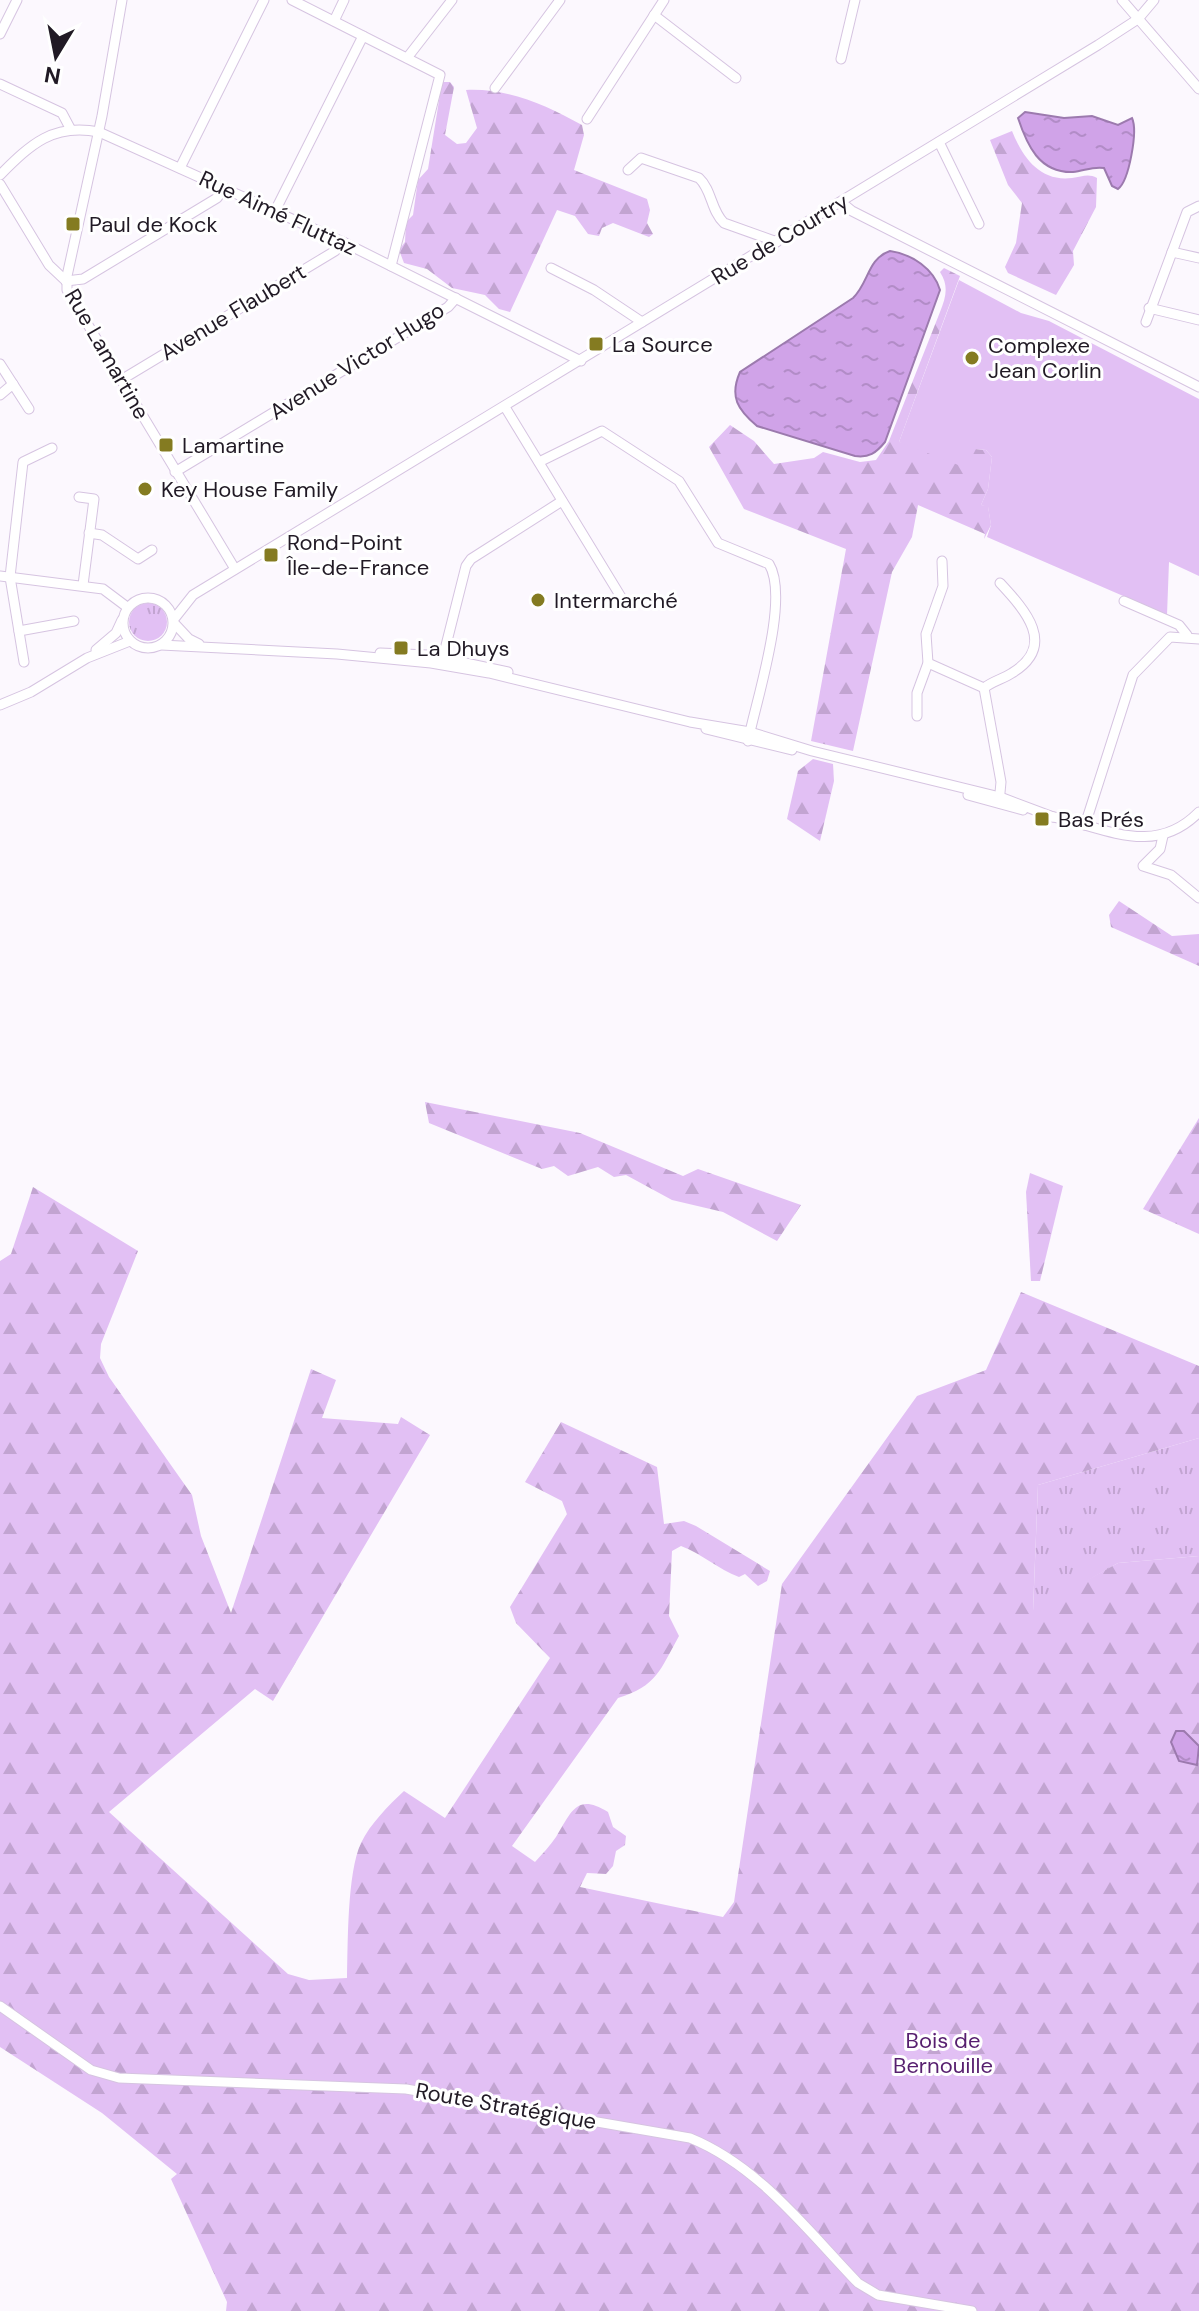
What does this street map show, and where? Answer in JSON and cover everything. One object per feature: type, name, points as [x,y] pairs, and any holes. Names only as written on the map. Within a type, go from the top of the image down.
[{"type":"street","points":[[0,34],[17,0]]},
{"type":"street","points":[[122,0],[99,132],[66,281],[83,279],[217,198],[224,188]]},
{"type":"street","points":[[180,168],[264,0]]},
{"type":"street","points":[[292,0],[440,75],[391,266]]},
{"type":"street","points":[[334,21],[344,0]]},
{"type":"street","points":[[407,58],[452,0]]},
{"type":"street","points":[[495,88],[560,0]]},
{"type":"street","points":[[587,119],[664,0]]},
{"type":"street","points":[[841,59],[855,0]]},
{"type":"street","points":[[1122,0],[1199,89]]},
{"type":"street","name":"Rue de Courtry","points":[[193,595],[777,242],[1138,19],[1154,0]]},
{"type":"street","points":[[654,15],[736,78]]},
{"type":"street","points":[[275,211],[363,36]]},
{"type":"street","points":[[0,84],[62,113],[70,128],[34,144],[0,175]]},
{"type":"street","name":"Rue Aimé Fluttaz","points":[[70,128],[99,132],[343,242],[581,361]]},
{"type":"street","points":[[939,142],[979,224]]},
{"type":"street","points":[[628,170],[641,158],[699,178],[705,183],[718,217],[724,223],[777,242]]},
{"type":"street","name":"Rue Lamartine","points":[[0,184],[49,265],[66,281],[70,297],[235,569]]},
{"type":"street","points":[[841,202],[1199,387]]},
{"type":"street","points":[[1146,322],[1187,212],[1199,206]]},
{"type":"street","name":"Avenue Flaubert","points":[[121,380],[335,251],[343,242]]},
{"type":"street","points":[[1172,252],[1199,258]]},
{"type":"street","points":[[551,268],[594,290],[642,322]]},
{"type":"street","name":"Avenue Victor Hugo","points":[[175,472],[448,307],[456,298]]},
{"type":"street","points":[[1149,308],[1199,320]]},
{"type":"street","points":[[0,364],[29,409]]},
{"type":"street","points":[[0,395],[13,384]]},
{"type":"street","points":[[505,407],[621,597]]},
{"type":"street","points":[[539,462],[602,431],[679,481],[718,543],[769,564],[773,571],[777,614],[749,736]]},
{"type":"street","points":[[24,662],[5,577],[23,462],[52,448]]},
{"type":"street","points":[[79,497],[94,499],[83,585]]},
{"type":"street","points":[[442,660],[466,566],[471,559],[562,501]]},
{"type":"street","points":[[89,533],[102,535],[138,559],[152,550]]},
{"type":"street","points":[[917,716],[917,693],[928,663],[926,634],[943,586],[942,561]]},
{"type":"street","points":[[5,577],[105,590],[127,607]]},
{"type":"street","points":[[984,688],[1022,665],[1034,641],[1029,614],[1000,583]]},
{"type":"street","points":[[0,705],[31,692],[87,658],[116,633],[127,607],[148,597],[162,601],[193,595]]},
{"type":"street","points":[[161,645],[168,639],[174,621],[193,595]]},
{"type":"street","points":[[162,601],[189,639],[202,645]]},
{"type":"street","points":[[1124,601],[1179,625],[1187,635]]},
{"type":"street","points":[[122,620],[130,641],[145,648],[202,645],[442,660],[939,783],[1053,817],[1143,837],[1163,836],[1184,827],[1199,812]]},
{"type":"street","points":[[19,631],[74,621]]},
{"type":"street","points":[[1085,825],[1133,675],[1170,637],[1187,635],[1199,639]]},
{"type":"street","points":[[87,658],[130,641]]},
{"type":"street","points":[[928,663],[984,688]]},
{"type":"street","points":[[984,688],[1001,782],[1000,800]]},
{"type":"street","points":[[1163,836],[1160,849],[1143,866],[1171,875],[1199,898]]},
{"type":"street","name":"Route Stratégique","points":[[0,2006],[91,2070],[119,2078],[406,2089],[690,2138],[719,2150],[750,2173],[858,2283],[878,2295],[972,2311]]},
{"type":"green space","points":[[442,82],[450,82],[454,87],[445,135],[457,144],[466,143],[477,128],[466,90],[497,92],[527,99],[582,125],[584,135],[574,170],[647,199],[650,210],[647,223],[653,234],[649,237],[613,223],[602,228],[599,236],[588,234],[575,216],[557,210],[510,312],[499,309],[485,295],[452,288],[427,269],[404,263],[399,250],[405,242],[406,222],[413,215],[418,180],[428,169]]},
{"type":"green space","points":[[1012,131],[1027,159],[1042,172],[1061,178],[1097,178],[1096,207],[1073,251],[1074,265],[1056,295],[1008,273],[1005,267],[1016,243],[1022,203],[1008,185],[990,140]]},
{"type":"green space","points":[[944,268],[960,276],[899,442],[986,450],[992,457],[988,489],[981,505],[988,506],[991,525],[984,539],[985,534],[918,505],[912,537],[892,572],[853,751],[811,741],[846,549],[744,509],[709,447],[730,425],[754,441],[774,464],[814,458],[823,452],[860,462],[876,460],[889,441],[942,307],[946,287],[940,272]]},
{"type":"green space","points":[[959,280],[1021,313],[1049,321],[1199,399],[1199,576],[1169,562],[1167,615],[987,537],[991,525],[988,507],[981,505],[988,489],[992,457],[986,450],[976,449],[966,468],[899,442]]},
{"type":"green space","points":[[148,603],[162,608],[167,622],[162,636],[148,641],[134,636],[129,622],[134,608]]},
{"type":"green space","points":[[813,759],[833,764],[834,781],[820,841],[787,819],[798,771]]},
{"type":"green space","points":[[1119,901],[1172,936],[1199,934],[1199,966],[1111,927],[1109,915]]},
{"type":"green space","points":[[425,1102],[580,1133],[683,1176],[698,1169],[801,1205],[777,1241],[723,1212],[672,1200],[626,1175],[614,1177],[598,1167],[568,1176],[554,1166],[542,1169],[429,1123]]},
{"type":"green space","points":[[1199,1118],[1199,1234],[1143,1209]]},
{"type":"green space","points":[[1030,1173],[1063,1186],[1040,1281],[1031,1281],[1026,1192]]},
{"type":"green space","name":"Bois de Bernouille","points":[[33,1187],[138,1251],[101,1344],[100,1358],[109,1377],[192,1495],[201,1536],[231,1613],[311,1369],[336,1380],[322,1418],[398,1424],[401,1417],[430,1435],[273,1701],[255,1689],[109,1812],[288,1974],[309,1980],[347,1978],[353,1872],[356,1856],[369,1829],[404,1791],[445,1818],[550,1658],[516,1623],[510,1607],[567,1514],[562,1501],[525,1482],[561,1422],[657,1467],[664,1524],[684,1521],[696,1526],[770,1571],[767,1581],[758,1586],[745,1574],[739,1577],[731,1574],[681,1546],[672,1551],[669,1616],[679,1636],[656,1675],[641,1688],[618,1698],[512,1846],[535,1862],[576,1808],[588,1804],[597,1806],[608,1812],[613,1827],[626,1836],[625,1845],[616,1851],[613,1866],[606,1874],[587,1873],[580,1887],[723,1917],[734,1902],[782,1584],[917,1396],[986,1370],[1021,1292],[1199,1366],[1199,1438],[1038,1485],[1033,1610],[1118,1563],[1199,1556],[1199,2311],[226,2311],[227,2302],[171,2179],[177,2174],[102,2113],[0,2047],[0,1261],[11,1254]]},
{"type":"green space","points":[[1199,1438],[1199,1556],[1118,1563],[1033,1612],[1038,1485]]},
{"type":"water","points":[[1025,112],[1064,118],[1092,116],[1118,125],[1132,118],[1133,144],[1122,184],[1118,189],[1112,186],[1104,168],[1073,172],[1051,168],[1030,147],[1018,118]]},
{"type":"water","points":[[890,251],[906,255],[921,264],[933,275],[940,290],[885,442],[872,454],[855,456],[757,426],[737,402],[735,389],[740,372],[853,298],[872,265]]},
{"type":"water","points":[[1176,1731],[1184,1731],[1199,1746],[1197,1765],[1179,1761],[1171,1742]]},
{"type":"place","name":"Paul de Kock","points":[[73,224]]},
{"type":"place","name":"La Source","points":[[596,344]]},
{"type":"place","name":"Complexe Jean Corlin","points":[[972,358]]},
{"type":"place","name":"Lamartine","points":[[166,445]]},
{"type":"place","name":"Key House Family","points":[[145,489]]},
{"type":"place","name":"Rond-Point Île-de-France","points":[[271,555]]},
{"type":"place","name":"Intermarché","points":[[538,600]]},
{"type":"place","name":"La Dhuys","points":[[401,648]]},
{"type":"place","name":"Bas Prés","points":[[1042,819]]}]
